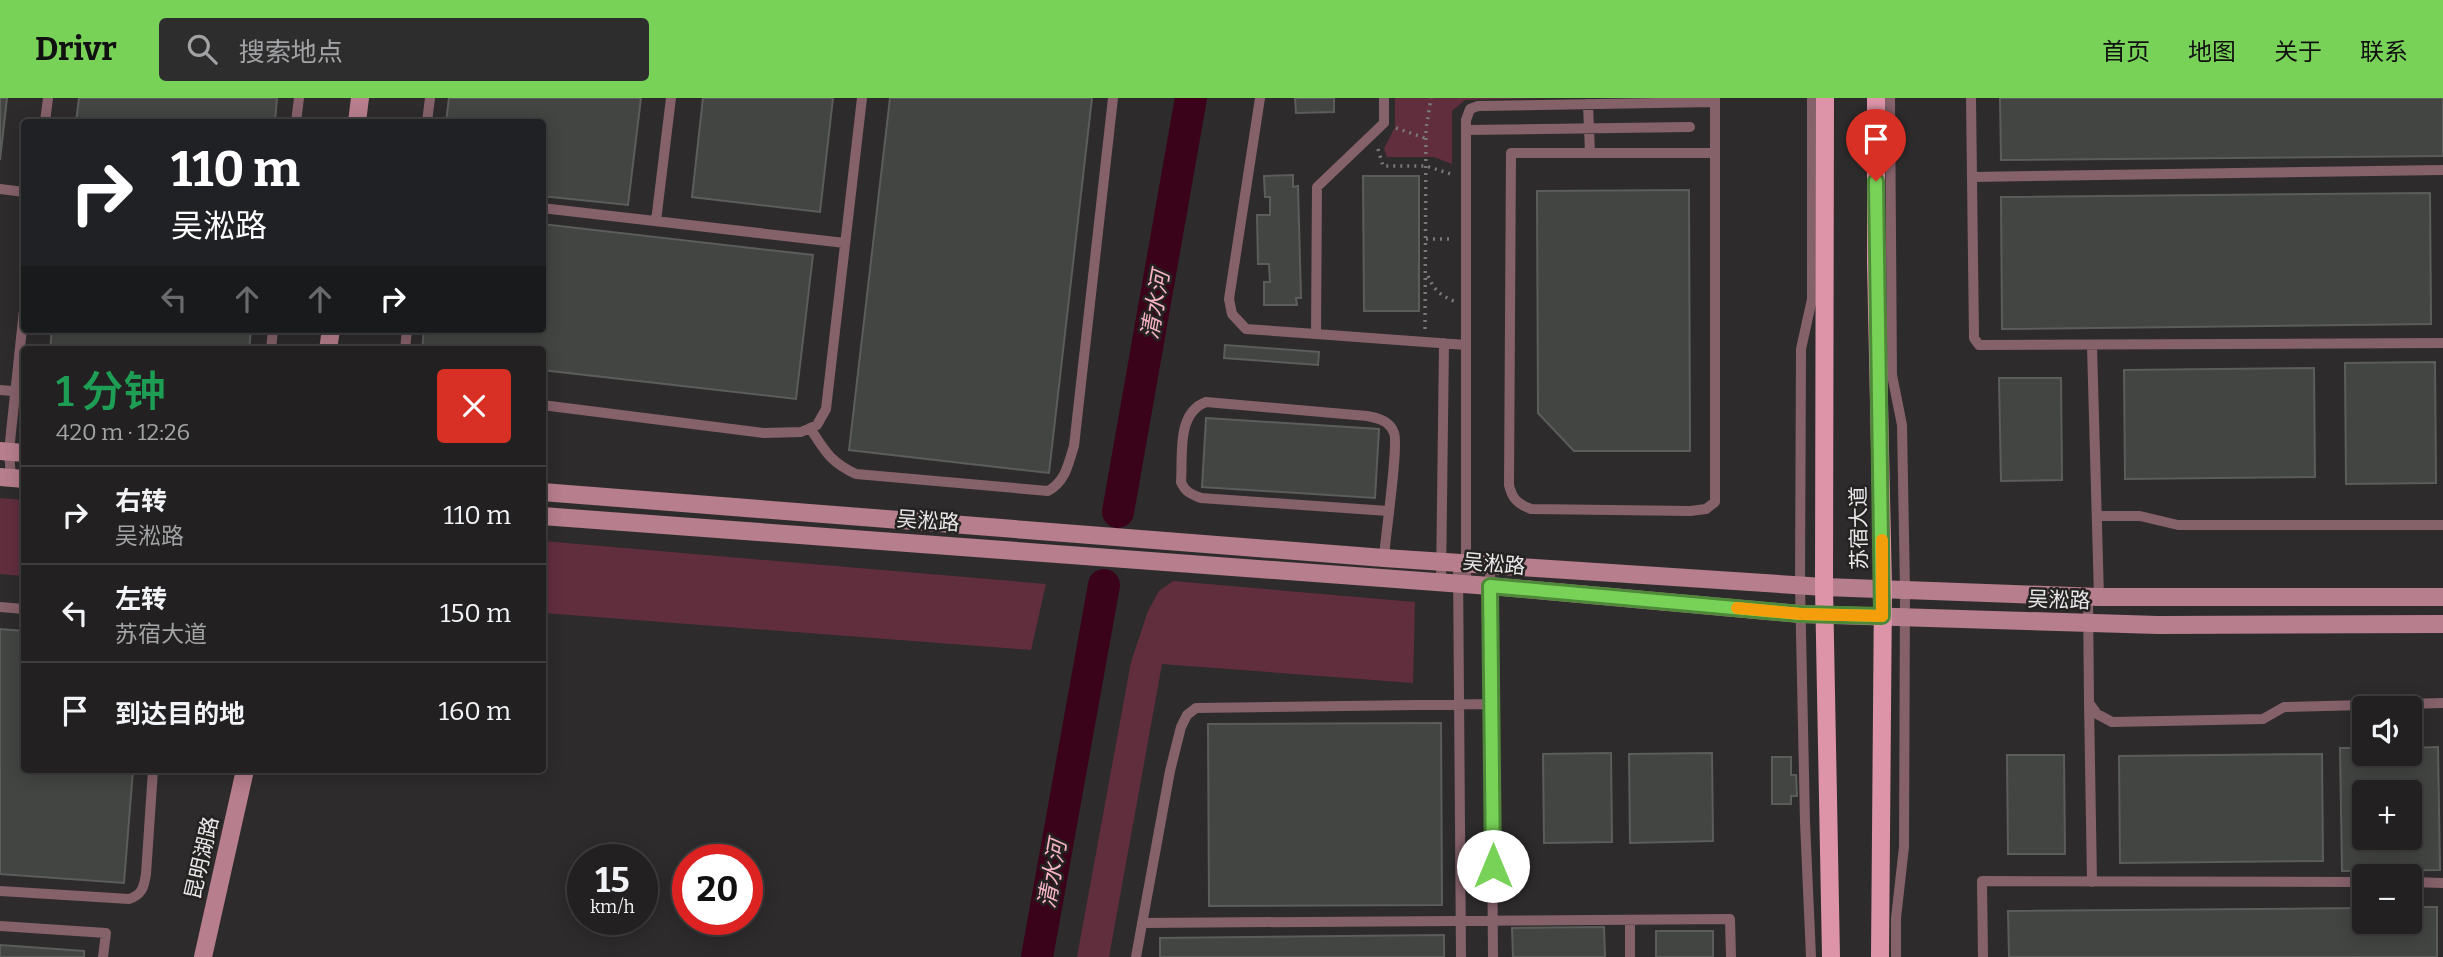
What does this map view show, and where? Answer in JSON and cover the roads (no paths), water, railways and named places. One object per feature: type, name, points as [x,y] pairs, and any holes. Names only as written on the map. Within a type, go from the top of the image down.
[{"type":"main road","points":[[357,119],[360,98]]},
{"type":"main road","name":"苏宿大道","points":[[1825,98],[1824,615],[1831,957]]},
{"type":"main road","name":"苏宿大道","points":[[1876,98],[1876,263],[1883,589],[1880,957]]},
{"type":"main road","name":"吴淞路","points":[[546,492],[1384,558],[1824,587],[2094,597],[2443,597]]},
{"type":"main road","name":"吴淞路","points":[[546,516],[1490,586],[1801,614],[2088,624],[2443,624]]},
{"type":"main road","name":"昆明湖路","points":[[203,957],[244,773]]},
{"type":"lane","points":[[45,119],[48,98]]},
{"type":"lane","points":[[296,119],[299,98]]},
{"type":"lane","points":[[427,119],[430,98]]},
{"type":"lane","points":[[656,221],[671,98]]},
{"type":"lane","points":[[546,406],[764,433],[801,432],[817,425],[826,409],[862,98]]},
{"type":"lane","points":[[810,428],[828,455],[839,466],[856,474],[1048,491],[1058,485],[1066,472],[1074,446],[1113,98]]},
{"type":"lane","points":[[1260,98],[1229,299],[1232,314],[1246,329],[1466,345]]},
{"type":"lane","points":[[1316,334],[1317,187],[1384,123],[1384,98]]},
{"type":"lane","points":[[1811,957],[1800,585],[1801,349],[1812,299],[1812,98]]},
{"type":"lane","points":[[1890,98],[1892,375],[1902,425],[1905,590],[1904,847],[1896,918],[1896,957]]},
{"type":"lane","points":[[1971,98],[1974,338],[1979,345],[2443,343]]},
{"type":"lane","points":[[1455,584],[1466,345],[1466,120],[1470,109],[1478,106],[1588,104],[1610,101],[1715,100],[1715,153],[1715,502],[1706,509],[1689,510],[1531,509],[1518,504],[1511,495],[1509,485],[1511,153],[1715,153]]},
{"type":"lane","points":[[1588,104],[1590,153]]},
{"type":"lane","points":[[1466,131],[1690,127]]},
{"type":"lane","points":[[1972,177],[2443,170]]},
{"type":"lane","points":[[0,189],[21,192]]},
{"type":"lane","points":[[546,208],[845,243]]},
{"type":"lane","points":[[1444,343],[1459,704],[1461,957]]},
{"type":"lane","points":[[2092,346],[2098,516],[2094,597],[2088,624],[2092,882]]},
{"type":"lane","points":[[12,478],[11,452],[21,372]]},
{"type":"lane","points":[[0,390],[20,392]]},
{"type":"lane","points":[[1384,558],[1395,434],[1380,418],[1206,402],[1197,405],[1185,424],[1181,482],[1184,489],[1191,494],[1201,498],[1388,510]]},
{"type":"lane","points":[[2098,516],[2140,516],[2178,525],[2443,525]]},
{"type":"lane","points":[[1490,565],[1493,957]]},
{"type":"lane","points":[[0,607],[21,609]]},
{"type":"lane","points":[[2089,703],[2097,714],[2112,722],[2263,719],[2284,707],[2443,704]]},
{"type":"lane","points":[[1136,957],[1170,771],[1181,727],[1187,715],[1196,708],[1491,704]]},
{"type":"lane","points":[[0,891],[129,899],[138,896],[146,874],[153,773]]},
{"type":"lane","points":[[1983,957],[1982,881],[2352,882]]},
{"type":"lane","points":[[2422,883],[2443,883]]},
{"type":"lane","points":[[1142,923],[1730,919],[1731,957]]},
{"type":"lane","points":[[1630,920],[1630,957]]},
{"type":"lane","points":[[0,926],[106,933],[103,957]]},
{"type":"waterway","name":"清水河","points":[[1118,512],[1191,98]]},
{"type":"waterway","name":"清水河","points":[[1037,957],[1104,585]]}]
